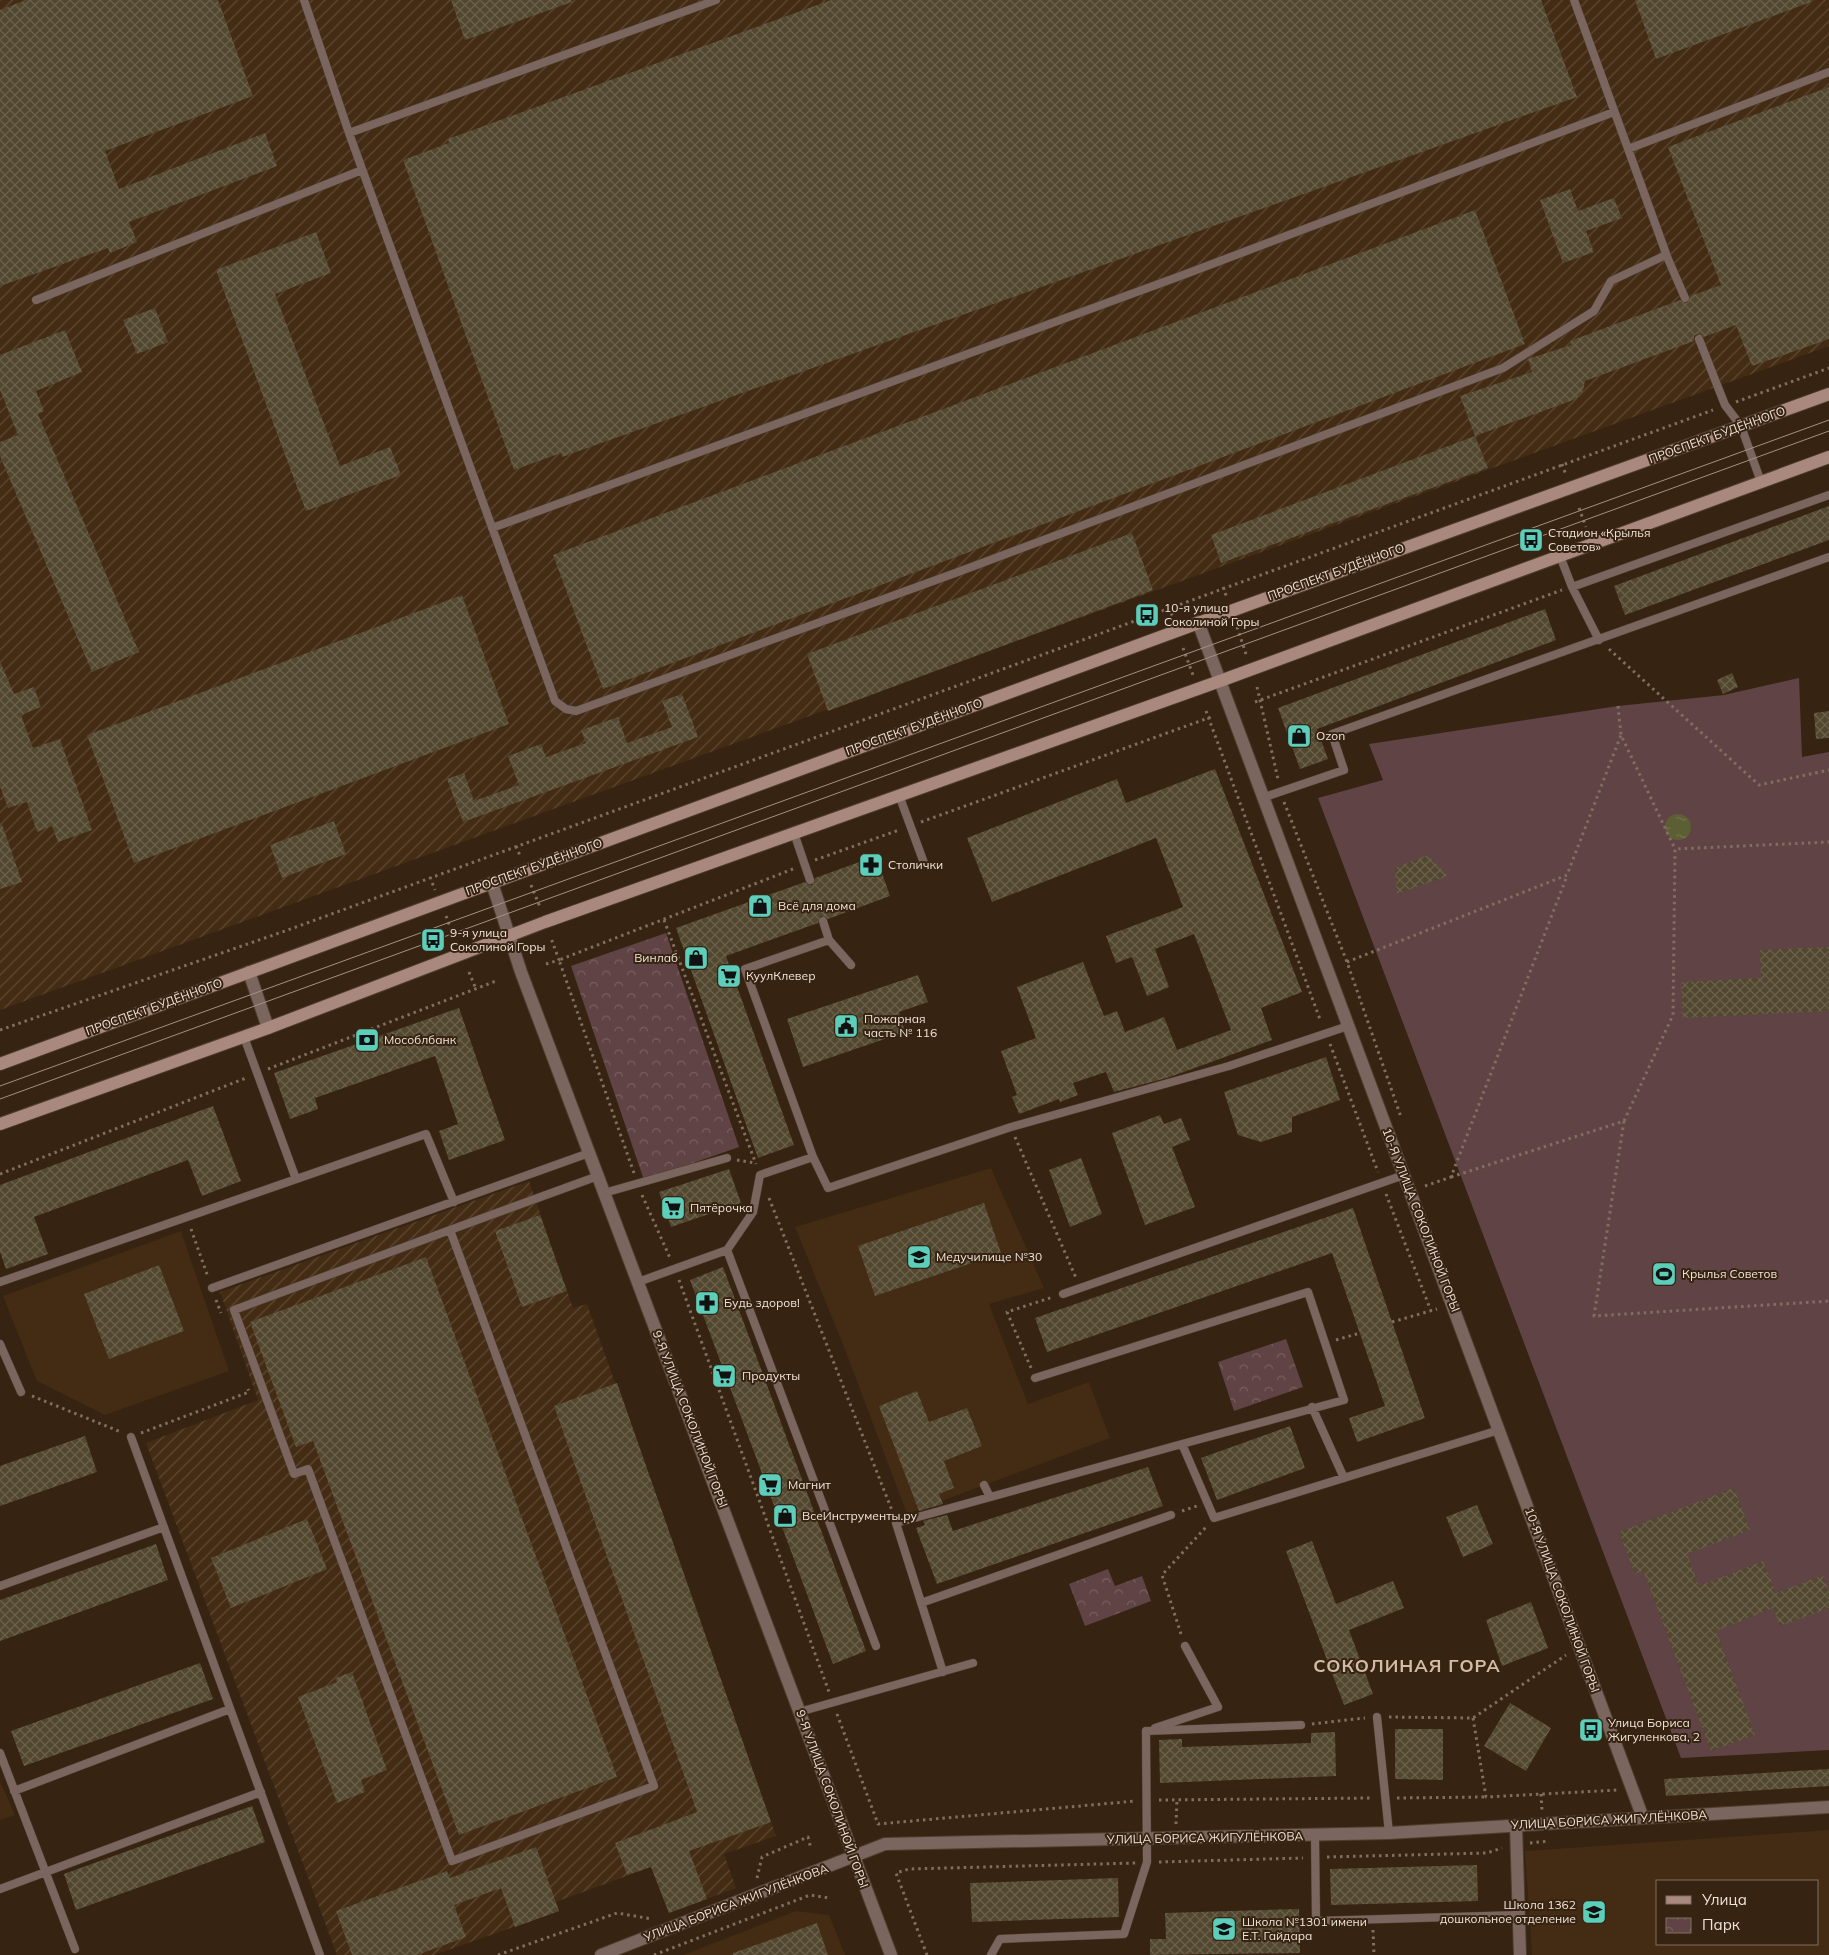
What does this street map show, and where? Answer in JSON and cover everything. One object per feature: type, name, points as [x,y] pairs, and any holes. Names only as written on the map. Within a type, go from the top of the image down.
[{"type":"main road","name":"ПРОСПЕКТ БУДЁННОГО","points":[[0,1064],[1198,622],[1829,394]]},
{"type":"main road","points":[[0,1124],[244,1037],[509,936],[1220,681],[1829,457]]},
{"type":"street","name":"10-Я УЛИЦА СОКОЛИНОЙ ГОРЫ","points":[[1198,622],[1643,1818]]},
{"type":"street","name":"9-Я УЛИЦА СОКОЛИНОЙ ГОРЫ","points":[[492,883],[521,972],[890,1955]]},
{"type":"street","points":[[249,972],[268,1028]]},
{"type":"street","name":"УЛИЦА БОРИСА ЖИГУЛЁНКОВА","points":[[601,1955],[885,1844],[1146,1840],[1390,1833],[1829,1807]]},
{"type":"street","points":[[1516,1826],[1520,1955]]},
{"type":"lane","points":[[304,0],[362,170],[555,701],[566,708],[576,711],[958,572],[1503,368],[1594,310],[1611,281],[1666,255]]},
{"type":"lane","points":[[349,133],[716,0]]},
{"type":"lane","points":[[1574,0],[1666,255],[1685,298]]},
{"type":"lane","points":[[1628,149],[1829,72]]},
{"type":"lane","points":[[492,528],[1173,278],[1614,112]]},
{"type":"lane","points":[[36,300],[362,170]]},
{"type":"lane","points":[[1700,339],[1725,405],[1740,426],[1761,482]]},
{"type":"lane","points":[[1572,587],[1829,495]]},
{"type":"lane","points":[[1560,556],[1572,587],[1599,640]]},
{"type":"lane","points":[[1262,798],[1344,770],[1332,734],[1829,557]]},
{"type":"lane","points":[[899,795],[924,863]]},
{"type":"lane","points":[[794,833],[810,880]]},
{"type":"lane","points":[[823,921],[829,940],[851,964]]},
{"type":"lane","points":[[829,940],[745,969],[813,1158],[828,1188],[1011,1127],[1348,1026]]},
{"type":"lane","points":[[244,1037],[296,1178]]},
{"type":"lane","points":[[0,1282],[426,1134],[454,1202]]},
{"type":"lane","points":[[212,1288],[589,1153]]},
{"type":"lane","points":[[604,1193],[727,1158]]},
{"type":"lane","points":[[638,1282],[727,1250],[753,1212],[760,1175],[813,1158]]},
{"type":"lane","points":[[1063,1294],[1404,1175]]},
{"type":"lane","points":[[450,1230],[654,1786],[452,1861],[308,1469],[294,1474],[234,1310],[450,1230],[598,1176]]},
{"type":"lane","points":[[727,1250],[876,1646]]},
{"type":"lane","points":[[942,1672],[896,1523],[1312,1407],[1344,1400],[1308,1292],[1035,1378]]},
{"type":"lane","points":[[0,1344],[22,1392]]},
{"type":"lane","points":[[1312,1407],[1344,1478]]},
{"type":"lane","points":[[1182,1444],[1214,1518],[1499,1430]]},
{"type":"lane","points":[[131,1437],[320,1955]]},
{"type":"lane","points":[[984,1485],[990,1498]]},
{"type":"lane","points":[[921,1603],[1171,1516]]},
{"type":"lane","points":[[0,1586],[164,1527]]},
{"type":"lane","points":[[1146,1730],[1218,1707],[1185,1646]]},
{"type":"lane","points":[[800,1712],[973,1663]]},
{"type":"lane","points":[[14,1791],[230,1709]]},
{"type":"lane","points":[[1377,1717],[1390,1833]]},
{"type":"lane","points":[[1146,1730],[1301,1725]]},
{"type":"lane","points":[[991,1955],[1000,1939],[1124,1934],[1146,1862],[1146,1730]]},
{"type":"lane","points":[[0,1753],[75,1949]]},
{"type":"lane","points":[[0,1889],[261,1792]]},
{"type":"lane","points":[[1315,1835],[1316,1921],[1518,1915]]},
{"type":"path","points":[[0,1030],[516,846],[1223,587],[1829,368]]},
{"type":"path","points":[[1562,464],[1567,477]]},
{"type":"path","points":[[1579,508],[1586,527]]},
{"type":"path","points":[[1223,587],[1227,599]]},
{"type":"path","points":[[1255,702],[1572,587]]},
{"type":"path","points":[[1169,607],[1173,618]]},
{"type":"path","points":[[1237,627],[1246,654]]},
{"type":"path","points":[[1599,640],[1759,785],[1829,770]]},
{"type":"path","points":[[1183,648],[1194,677]]},
{"type":"path","points":[[1257,687],[1262,700],[1280,791]]},
{"type":"path","points":[[1618,706],[1622,734],[1675,849],[1673,1015],[1624,1121],[1594,1316],[1829,1301]]},
{"type":"path","points":[[1206,711],[1431,1311]]},
{"type":"path","points":[[546,964],[664,920],[804,864],[1214,716]]},
{"type":"path","points":[[1451,1177],[1622,734]]},
{"type":"path","points":[[1675,849],[1829,842]]},
{"type":"path","points":[[516,846],[522,861]]},
{"type":"path","points":[[1347,962],[1567,875]]},
{"type":"path","points":[[430,877],[435,890]]},
{"type":"path","points":[[531,885],[540,907]]},
{"type":"path","points":[[446,916],[455,940]]},
{"type":"path","points":[[664,920],[705,1024],[760,1175],[896,1523]]},
{"type":"path","points":[[551,938],[559,960]]},
{"type":"path","points":[[469,972],[476,989]]},
{"type":"path","points":[[0,1174],[496,981]]},
{"type":"path","points":[[705,1024],[710,1023]]},
{"type":"path","points":[[1425,1186],[1624,1121]]},
{"type":"path","points":[[1011,1127],[1080,1288]]},
{"type":"path","points":[[727,1158],[756,1164]]},
{"type":"path","points":[[187,1217],[223,1320]]},
{"type":"path","points":[[1035,1378],[1007,1312],[1063,1294]]},
{"type":"path","points":[[1392,1322],[1452,1305]]},
{"type":"path","points":[[1326,1343],[1360,1333]]},
{"type":"path","points":[[22,1392],[131,1437],[249,1392],[246,1383]]},
{"type":"path","points":[[1171,1516],[1207,1502]]},
{"type":"path","points":[[1185,1646],[1162,1575],[1214,1518]]},
{"type":"path","points":[[1301,1725],[1377,1717],[1473,1718],[1580,1646]]},
{"type":"path","points":[[755,1884],[762,1857],[808,1837],[811,1849]]},
{"type":"path","points":[[896,1873],[927,1955]]},
{"type":"path","points":[[654,1955],[810,1895],[829,1898]]},
{"type":"path","points":[[498,1955],[617,1913],[660,1920]]},
{"type":"path","points":[[1373,1919],[1374,1955]]},
{"type":"shaded area","points":[[0,0],[1829,0],[1829,346],[0,1010]]},
{"type":"shaded area","points":[[991,1168],[1044,1288],[989,1304],[1028,1404],[1089,1382],[1110,1438],[907,1514],[844,1347],[795,1227]]},
{"type":"shaded area","points":[[529,1181],[573,1308],[587,1304],[776,1836],[724,1854],[736,1888],[669,1913],[651,1867],[556,1902],[559,1911],[434,1955],[337,1955],[146,1443],[258,1400],[220,1292]]},
{"type":"shaded area","points":[[181,1231],[229,1371],[105,1415],[37,1381],[3,1296]]},
{"type":"shaded area","points":[[0,1781],[15,1815],[0,1820]]},
{"type":"shaded area","name":"Школа 1362 дошкольное отделение","points":[[1829,1830],[1829,1955],[1532,1955],[1525,1851]]},
{"type":"shaded area","points":[[796,1911],[829,1915],[845,1955],[683,1955]]},
{"type":"green space","name":"Крылья Советов","points":[[1799,678],[1802,757],[1829,752],[1829,1750],[1681,1758],[1318,798],[1383,780],[1369,744],[1618,706],[1724,695]]},
{"type":"green space","points":[[666,933],[739,1147],[644,1180],[571,966]]},
{"type":"green space","points":[[1286,1339],[1303,1387],[1234,1411],[1218,1362]]},
{"type":"green space","points":[[1108,1569],[1115,1586],[1142,1576],[1151,1601],[1085,1626],[1069,1584]]},
{"type":"water","points":[[1678,814],[1687,818],[1691,827],[1687,836],[1678,840],[1669,836],[1665,827],[1669,818]]},
{"type":"building","points":[[26,0],[218,0],[253,96],[105,151],[119,189],[265,133],[277,166],[129,222],[137,242],[110,253],[108,248],[0,286],[0,10]]},
{"type":"building","points":[[451,0],[571,0],[572,2],[465,40]]},
{"type":"building","points":[[831,0],[1541,0],[1577,97],[562,457],[561,453],[514,470],[403,160],[449,143],[448,139]]},
{"type":"building","points":[[1635,0],[1810,0],[1811,2],[1656,59]]},
{"type":"building","points":[[1829,87],[1829,339],[1752,366],[1736,325],[1704,337],[1697,334],[1694,336],[1694,341],[1585,381],[1583,391],[1576,399],[1475,436],[1460,396],[1532,372],[1528,359],[1571,345],[1570,341],[1680,300],[1687,303],[1690,296],[1721,285],[1668,147]]},
{"type":"building","points":[[1570,189],[1578,211],[1614,198],[1622,218],[1586,231],[1594,252],[1563,263],[1540,200]]},
{"type":"building","points":[[1475,210],[1525,344],[603,689],[553,555]]},
{"type":"building","points":[[316,232],[331,273],[275,294],[340,466],[390,447],[401,475],[306,511],[216,270]]},
{"type":"building","points":[[155,308],[168,342],[137,354],[123,320]]},
{"type":"building","points":[[65,330],[82,372],[36,391],[44,411],[38,414],[139,652],[92,672],[0,456],[0,442],[18,435],[0,390],[0,355]]},
{"type":"building","points":[[1475,436],[1488,468],[1221,563],[1211,535]]},
{"type":"building","points":[[1829,506],[1829,540],[1625,615],[1614,586]]},
{"type":"building","points":[[1132,533],[1153,590],[828,711],[807,654]]},
{"type":"building","points":[[462,595],[509,724],[134,863],[87,735]]},
{"type":"building","points":[[1545,609],[1556,640],[1317,729],[1328,759],[1300,769],[1278,708]]},
{"type":"building","points":[[0,661],[14,694],[34,687],[41,707],[21,715],[33,748],[60,739],[92,830],[58,842],[52,826],[37,832],[27,802],[8,808],[0,786]]},
{"type":"building","points":[[1732,673],[1738,687],[1723,694],[1717,680]]},
{"type":"building","points":[[682,694],[698,737],[463,822],[447,779],[464,773],[474,801],[519,785],[508,756],[541,744],[546,757],[586,743],[581,730],[618,717],[627,743],[672,727],[662,701]]},
{"type":"building","points":[[1829,711],[1829,738],[1816,739],[1814,713]]},
{"type":"building","points":[[1215,769],[1302,992],[1261,1008],[1272,1040],[1167,1078],[1114,1092],[1106,1072],[1073,1083],[1078,1095],[1060,1102],[1059,1099],[1019,1114],[1012,1097],[1017,1095],[1001,1051],[1036,1038],[1017,987],[1083,962],[1104,1016],[1117,1011],[1125,1032],[1164,1017],[1177,1050],[1231,1030],[1194,934],[1155,949],[1169,987],[1147,996],[1132,957],[1116,963],[1106,936],[1183,907],[1156,838],[992,902],[967,838],[1117,779],[1126,803]]},
{"type":"building","points":[[334,821],[346,854],[282,878],[270,845]]},
{"type":"building","points":[[2,824],[22,882],[0,889],[0,825]]},
{"type":"building","points":[[1428,855],[1448,876],[1397,894],[1395,868]]},
{"type":"building","points":[[876,856],[890,896],[828,919],[821,916],[818,923],[726,956],[794,1145],[758,1158],[676,928],[805,882],[812,885],[815,878]]},
{"type":"building","points":[[1829,947],[1829,1011],[1683,1018],[1681,982],[1761,978],[1760,950]]},
{"type":"building","name":"Пожарная часть № 116","points":[[918,975],[928,1002],[899,1012],[905,1032],[803,1067],[787,1019]]},
{"type":"building","points":[[459,1008],[505,1140],[449,1160],[439,1131],[458,1124],[435,1056],[315,1098],[318,1109],[290,1119],[274,1073]]},
{"type":"building","points":[[1326,1057],[1340,1100],[1292,1117],[1292,1132],[1261,1142],[1238,1135],[1224,1092]]},
{"type":"building","points":[[213,1106],[241,1181],[202,1196],[188,1160],[34,1217],[48,1254],[6,1269],[0,1252],[0,1185]]},
{"type":"building","points":[[1160,1115],[1164,1124],[1181,1118],[1190,1140],[1172,1147],[1195,1207],[1145,1225],[1112,1133]]},
{"type":"building","points":[[1081,1158],[1102,1214],[1070,1227],[1049,1170]]},
{"type":"building","points":[[729,1169],[741,1203],[671,1227],[659,1192]]},
{"type":"building","points":[[984,1203],[1001,1253],[875,1296],[858,1246]]},
{"type":"building","points":[[1353,1208],[1425,1418],[1357,1442],[1349,1418],[1385,1406],[1332,1253],[1047,1352],[1035,1318]]},
{"type":"building","points":[[540,1215],[567,1291],[522,1307],[495,1231]]},
{"type":"building","points":[[426,1257],[617,1777],[459,1835],[313,1441],[296,1447],[250,1322]]},
{"type":"building","points":[[159,1265],[184,1331],[109,1359],[84,1294]]},
{"type":"building","points":[[723,1267],[866,1651],[833,1664],[690,1280]]},
{"type":"building","points":[[617,1383],[771,1822],[689,1851],[707,1899],[669,1913],[651,1867],[627,1875],[615,1843],[697,1812],[554,1406]]},
{"type":"building","points":[[917,1391],[929,1422],[967,1408],[982,1446],[944,1461],[954,1488],[939,1494],[943,1504],[919,1511],[879,1406]]},
{"type":"building","points":[[1290,1426],[1305,1468],[1217,1500],[1201,1458]]},
{"type":"building","points":[[85,1436],[97,1472],[0,1506],[0,1466]]},
{"type":"building","points":[[1148,1467],[1163,1506],[937,1584],[916,1528],[925,1525],[923,1521],[947,1515],[953,1531]]},
{"type":"building","points":[[1734,1488],[1750,1530],[1687,1554],[1699,1586],[1763,1561],[1776,1593],[1823,1575],[1829,1591],[1829,1608],[1780,1626],[1773,1608],[1716,1631],[1755,1735],[1711,1751],[1643,1570],[1635,1574],[1619,1532]]},
{"type":"building","points":[[1477,1505],[1493,1544],[1463,1557],[1446,1517]]},
{"type":"building","points":[[307,1519],[327,1569],[231,1608],[211,1558]]},
{"type":"building","points":[[1312,1541],[1336,1604],[1393,1581],[1404,1608],[1349,1630],[1373,1694],[1344,1705],[1286,1551]]},
{"type":"building","points":[[156,1544],[168,1580],[0,1641],[0,1600]]},
{"type":"building","points":[[1531,1602],[1548,1648],[1502,1666],[1486,1620]]},
{"type":"building","points":[[200,1663],[213,1699],[24,1766],[11,1731]]},
{"type":"building","points":[[352,1672],[387,1770],[361,1780],[365,1792],[337,1803],[298,1697],[337,1682],[335,1678]]},
{"type":"building","points":[[1510,1703],[1551,1728],[1526,1771],[1484,1746]]},
{"type":"building","points":[[1395,1729],[1443,1729],[1443,1780],[1395,1779]]},
{"type":"building","points":[[1335,1732],[1336,1776],[1160,1783],[1159,1740],[1182,1739],[1182,1747],[1311,1743],[1311,1733]]},
{"type":"building","points":[[1829,1769],[1829,1786],[1666,1796],[1664,1779]]},
{"type":"building","points":[[252,1806],[265,1842],[76,1910],[64,1874]]},
{"type":"building","points":[[536,1847],[559,1911],[515,1927],[501,1888],[454,1905],[466,1937],[417,1955],[352,1955],[336,1911],[447,1871],[450,1878]]},
{"type":"building","points":[[1477,1865],[1478,1901],[1331,1905],[1330,1869]]},
{"type":"building","points":[[1118,1878],[1119,1917],[972,1922],[970,1883]]},
{"type":"building","name":"Школа №1301 имени Е.Т. Гайдара","points":[[1299,1909],[1300,1953],[1150,1955],[1150,1939],[1166,1939],[1165,1913]]},
{"type":"building","points":[[817,1923],[828,1955],[733,1955],[733,1953]]},
{"type":"tram line","points":[[0,1086],[1829,420]]},
{"type":"tram line","points":[[0,1099],[1829,431]]},
{"type":"place","name":"Стадион «Крылья Советов»","points":[[1531,540]]},
{"type":"place","name":"10-я улица Соколиной Горы","points":[[1147,615]]},
{"type":"place","name":"Ozon","points":[[1299,736]]},
{"type":"place","name":"Столички","points":[[871,865]]},
{"type":"place","name":"Всё для дома","points":[[760,906]]},
{"type":"place","name":"9-я улица Соколиной Горы","points":[[433,940]]},
{"type":"place","name":"Винлаб","points":[[696,958]]},
{"type":"place","name":"КуулКлевер","points":[[729,976]]},
{"type":"place","name":"Пожарная часть № 116","points":[[846,1026]]},
{"type":"place","name":"Мособлбанк","points":[[367,1040]]},
{"type":"place","name":"Пятёрочка","points":[[673,1208]]},
{"type":"place","name":"Медучилище №30","points":[[919,1257]]},
{"type":"place","name":"Крылья Советов","points":[[1664,1274]]},
{"type":"place","name":"Будь здоров!","points":[[707,1303]]},
{"type":"place","name":"Продукты","points":[[724,1376]]},
{"type":"place","name":"Магнит","points":[[770,1485]]},
{"type":"place","name":"ВсеИнструменты.ру","points":[[785,1516]]},
{"type":"place","name":"Улица Бориса Жигуленкова, 2","points":[[1591,1730]]},
{"type":"place","name":"Школа 1362 дошкольное отделение","points":[[1594,1912]]},
{"type":"place","name":"Школа №1301 имени Е.Т. Гайдара","points":[[1224,1929]]},
{"type":"district","name":"СОКОЛИНАЯ ГОРА","points":[[1407,1666]]}]
